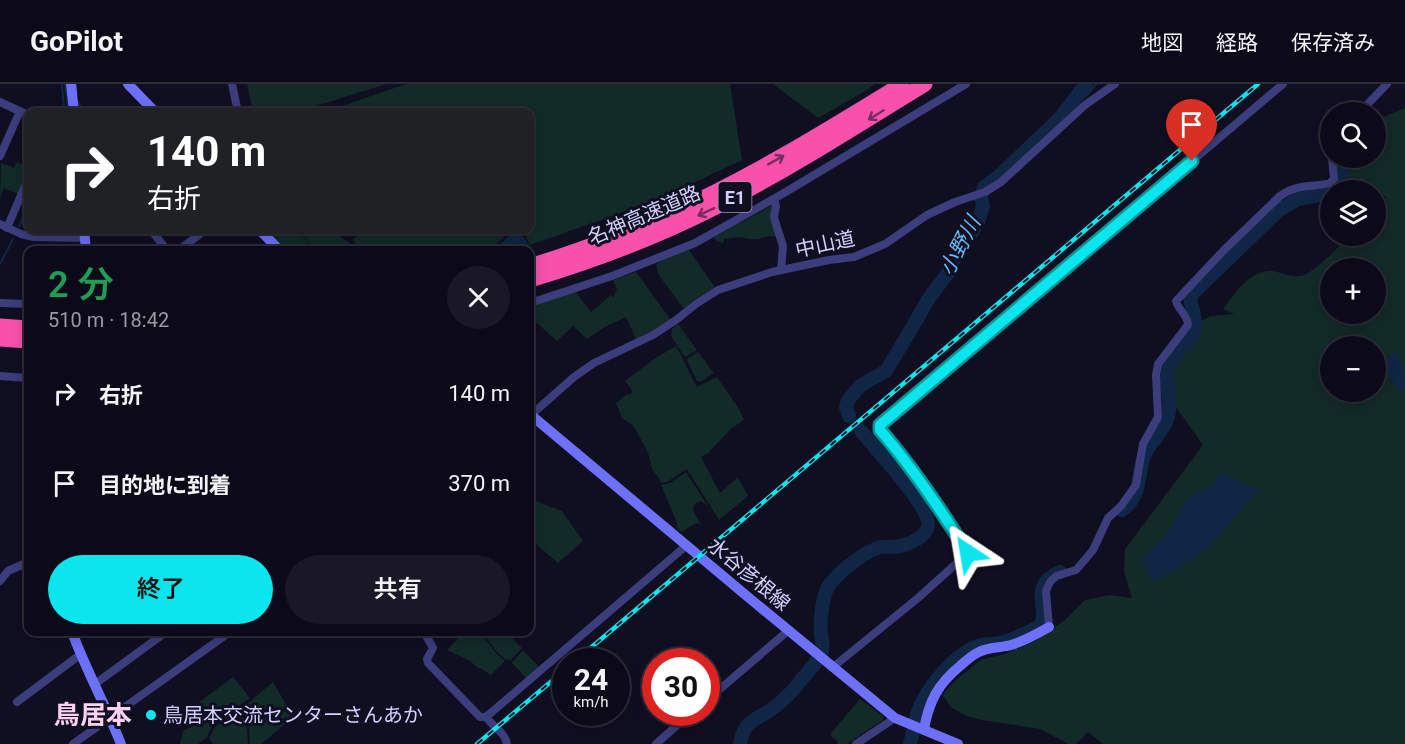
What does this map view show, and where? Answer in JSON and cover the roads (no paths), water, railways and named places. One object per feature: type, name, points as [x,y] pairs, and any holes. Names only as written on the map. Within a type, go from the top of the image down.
[{"type":"highway","name":"名神高速道路","points":[[534,265],[618,236],[711,194],[784,156],[902,84]]},
{"type":"highway","name":"名神高速道路","points":[[534,279],[624,248],[716,207],[781,171],[925,84]]},
{"type":"highway","points":[[0,326],[24,328]]},
{"type":"highway","points":[[0,339],[24,341]]},
{"type":"main road","points":[[71,84],[74,108]]},
{"type":"main road","points":[[128,84],[151,108]]},
{"type":"main road","points":[[264,234],[275,246]]},
{"type":"main road","name":"水谷彦根線","points":[[534,419],[895,718],[958,744]]},
{"type":"main road","points":[[918,727],[936,692],[950,674],[963,663],[979,651],[1010,645],[1049,627]]},
{"type":"main road","points":[[74,636],[121,744]]},
{"type":"street","points":[[534,302],[612,276],[695,243],[774,199],[966,84]]},
{"type":"street","name":"中山道","points":[[534,412],[574,377],[594,363],[653,334],[718,290],[781,270],[854,257],[885,244],[927,215],[982,193],[1002,182],[1085,105],[1114,84]]},
{"type":"street","points":[[834,667],[918,598],[968,553],[927,489],[880,430],[880,425],[1283,84]]},
{"type":"street","points":[[1370,102],[1387,84]]},
{"type":"street","points":[[223,93],[232,86],[237,108]]},
{"type":"street","points":[[0,102],[24,113]]},
{"type":"street","points":[[0,156],[20,111]]},
{"type":"street","points":[[1049,627],[1046,591],[1050,582],[1056,576],[1076,570],[1093,550],[1108,518],[1133,492],[1136,485],[1143,444],[1158,417],[1156,375],[1158,364],[1188,325],[1176,301],[1224,250],[1281,196],[1287,191],[1303,186],[1330,183],[1334,179],[1333,168]]},
{"type":"street","points":[[24,187],[4,226],[34,237],[84,234]]},
{"type":"street","points":[[774,199],[776,206],[774,216],[783,246],[781,270]]},
{"type":"street","points":[[154,234],[164,246]]},
{"type":"street","points":[[184,246],[200,234]]},
{"type":"street","points":[[0,303],[24,304]]},
{"type":"street","points":[[0,376],[24,378]]},
{"type":"street","points":[[426,636],[433,648],[428,663],[480,717],[486,717],[687,545]]},
{"type":"street","points":[[2,576],[24,564]]},
{"type":"street","points":[[720,689],[789,630]]},
{"type":"street","points":[[95,684],[161,636]]},
{"type":"street","points":[[73,744],[224,636]]},
{"type":"street","points":[[17,702],[81,654]]},
{"type":"street","points":[[486,717],[506,738],[507,744]]},
{"type":"street","points":[[856,744],[895,718]]},
{"type":"street","points":[[656,744],[676,726]]},
{"type":"water","points":[[511,234],[520,234],[529,245],[526,246],[498,246]]},
{"type":"water","points":[[1393,353],[1396,353],[1405,374],[1405,390],[1397,387],[1386,372],[1386,361]]},
{"type":"water","points":[[1224,474],[1258,490],[1208,548],[1156,582],[1147,574],[1142,558],[1165,536],[1188,498],[1214,484],[1219,475]]},
{"type":"waterway","points":[[62,84],[64,108]]},
{"type":"waterway","points":[[65,84],[68,108]]},
{"type":"waterway","points":[[76,84],[77,93]]},
{"type":"waterway","name":"小野川","points":[[849,416],[846,407],[848,400],[861,385],[886,371],[929,298],[948,273],[960,246],[973,231],[983,206],[981,197],[984,187],[998,177],[1060,118],[1086,84]]},
{"type":"waterway","points":[[1060,118],[1086,96],[1096,84]]},
{"type":"waterway","points":[[78,102],[82,108]]},
{"type":"waterway","points":[[1342,180],[1344,168]]},
{"type":"waterway","points":[[1122,510],[1136,492],[1144,456],[1168,417],[1167,372],[1175,356],[1195,328],[1190,296],[1279,210],[1298,199],[1320,195]]},
{"type":"waterway","points":[[19,226],[24,215]]},
{"type":"waterway","points":[[0,264],[13,239]]},
{"type":"waterway","name":"小野川","points":[[740,744],[749,724],[784,699],[819,658],[823,649],[821,632],[823,600],[827,588],[834,579],[853,562],[875,549],[907,544],[927,530],[927,518],[912,492],[861,431]]},
{"type":"waterway","points":[[910,744],[922,703],[943,672],[971,649],[981,645],[1005,642],[1039,627],[1043,614],[1044,584],[1060,572]]},
{"type":"railway","points":[[591,648],[1258,84]]},
{"type":"railway","points":[[477,744],[552,681]]},
{"type":"place","name":"鳥居本交流センターさんあか","points":[[151,715]]},
{"type":"district","name":"鳥居本","points":[[93,715]]}]
